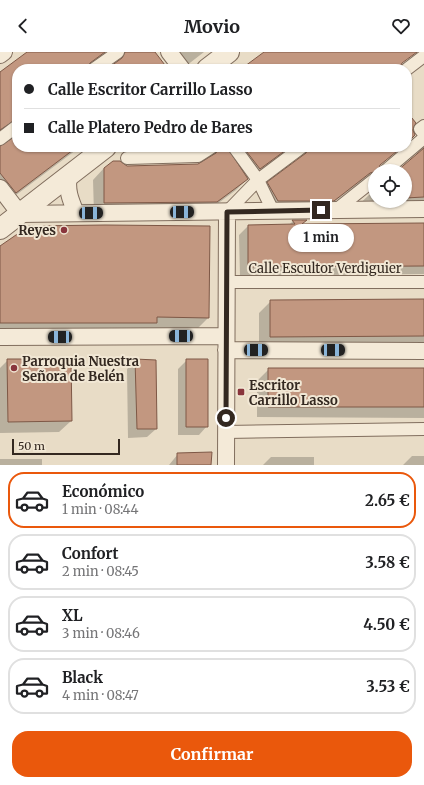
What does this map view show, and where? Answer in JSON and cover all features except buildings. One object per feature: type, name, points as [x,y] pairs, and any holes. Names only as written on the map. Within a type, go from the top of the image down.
[{"type":"street","points":[[0,55],[4,52]]},
{"type":"street","points":[[101,64],[118,52]]},
{"type":"street","points":[[169,52],[178,64]]},
{"type":"street","points":[[213,64],[229,52]]},
{"type":"street","points":[[412,65],[424,56]]},
{"type":"street","points":[[424,126],[420,129],[424,134]]},
{"type":"street","points":[[0,139],[12,130]]},
{"type":"street","points":[[412,148],[424,138]]},
{"type":"street","points":[[0,229],[100,152]]},
{"type":"street","points":[[127,158],[198,156],[204,152]]},
{"type":"street","points":[[238,152],[258,180],[273,211]]},
{"type":"street","points":[[226,465],[227,212],[258,180],[295,152]]},
{"type":"street","points":[[393,164],[407,152]]},
{"type":"street","points":[[69,176],[67,184],[69,195],[76,213]]},
{"type":"street","points":[[336,210],[368,185]]},
{"type":"street","points":[[0,188],[20,214]]},
{"type":"street","points":[[20,214],[424,209]]},
{"type":"street","name":"Calle Escultor Verdiguier","points":[[226,282],[424,282]]},
{"type":"street","points":[[0,337],[226,343],[424,351]]},
{"type":"street","points":[[226,432],[424,430]]},
{"type":"place","name":"Reyes","points":[[64,230]]},
{"type":"place","name":"Parroquia Nuestra Señora de Belén","points":[[14,368]]},
{"type":"place","name":"Escritor Carrillo Lasso","points":[[241,392]]},
{"type":"route","points":[[226,418],[227,212],[321,210]]}]
